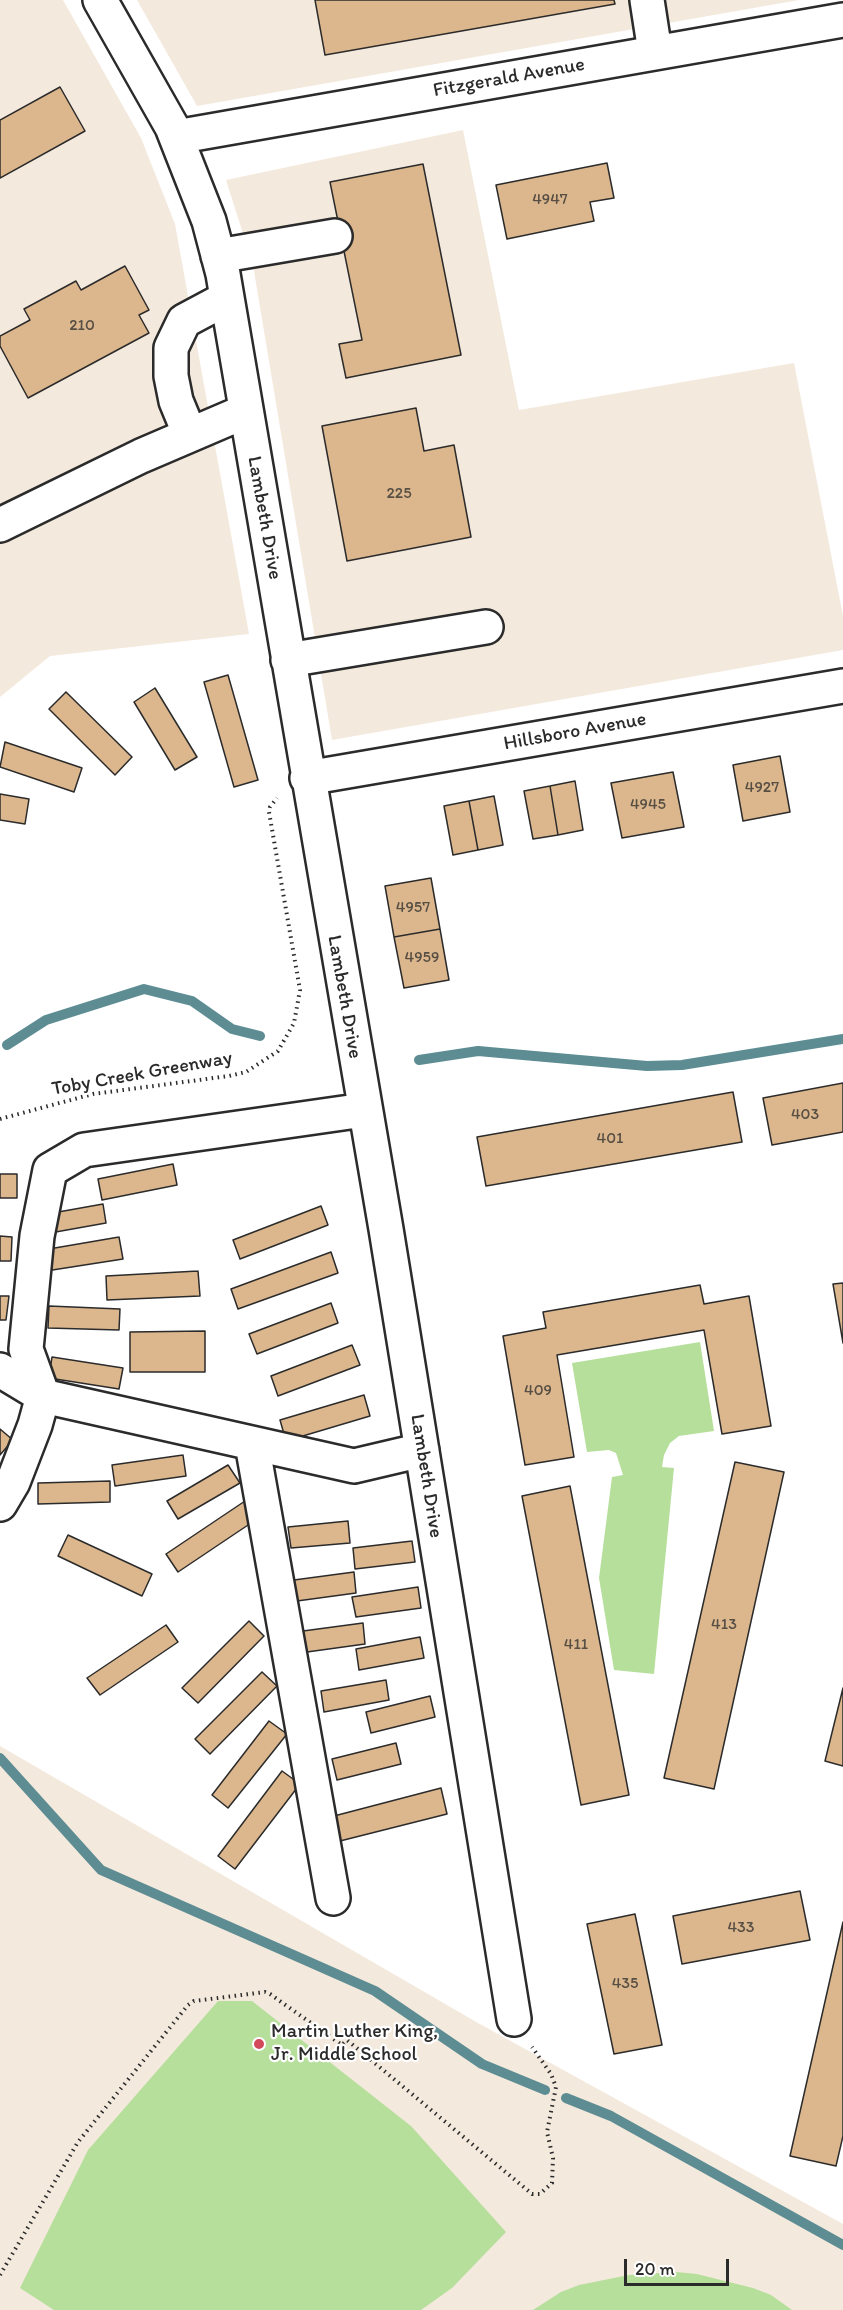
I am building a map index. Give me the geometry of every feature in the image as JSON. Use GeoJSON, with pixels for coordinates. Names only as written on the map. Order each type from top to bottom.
{"type":"FeatureCollection","features":[{"type":"Feature","properties":{"kind":"street","name":"Lambeth Drive"},"geometry":{"type":"LineString","coordinates":[[100,0],[176,137],[209,221],[227,298],[288,660],[292,783],[351,1034],[422,1450],[514,2019]]}},
{"type":"Feature","properties":{"kind":"street"},"geometry":{"type":"LineString","coordinates":[[647,0],[655,52]]}},
{"type":"Feature","properties":{"kind":"street","name":"Fitzgerald Avenue"},"geometry":{"type":"LineString","coordinates":[[176,137],[843,20]]}},
{"type":"Feature","properties":{"kind":"street"},"geometry":{"type":"LineString","coordinates":[[218,256],[335,236]]}},
{"type":"Feature","properties":{"kind":"street"},"geometry":{"type":"LineString","coordinates":[[190,435],[171,376],[171,348],[184,321],[227,298]]}},
{"type":"Feature","properties":{"kind":"street"},"geometry":{"type":"LineString","coordinates":[[0,525],[246,411]]}},
{"type":"Feature","properties":{"kind":"street"},"geometry":{"type":"LineString","coordinates":[[288,660],[486,627]]}},
{"type":"Feature","properties":{"kind":"street","name":"Hillsboro Avenue"},"geometry":{"type":"LineString","coordinates":[[292,783],[843,686]]}},
{"type":"Feature","properties":{"kind":"street"},"geometry":{"type":"LineString","coordinates":[[0,1504],[13,1482],[35,1425],[43,1396],[26,1349],[37,1236],[50,1170],[84,1150],[363,1104]]}},
{"type":"Feature","properties":{"kind":"street"},"geometry":{"type":"LineString","coordinates":[[0,1370],[43,1396],[354,1466],[422,1450]]}},
{"type":"Feature","properties":{"kind":"street"},"geometry":{"type":"LineString","coordinates":[[252,1444],[333,1898]]}},
{"type":"Feature","properties":{"kind":"path","name":"Toby Creek Greenway"},"geometry":{"type":"LineString","coordinates":[[0,1119],[93,1094],[229,1076],[255,1067],[278,1051],[294,1023],[300,990],[269,812],[270,807],[292,783]]}},
{"type":"Feature","properties":{"kind":"path"},"geometry":{"type":"LineString","coordinates":[[0,2275],[78,2142],[188,2004],[201,1998],[266,1992],[270,1994],[342,2045],[347,2040],[525,2190],[532,2194],[540,2193],[552,2183],[554,2172],[547,2132],[556,2087],[551,2074],[536,2056],[527,2031],[514,2019]]}},
{"type":"Feature","properties":{"kind":"shaded area"},"geometry":{"type":"Polygon","coordinates":[[[0,0],[63,0],[141,138],[175,224],[249,634],[50,656],[0,697],[0,0]]]}},
{"type":"Feature","properties":{"kind":"shaded area"},"geometry":{"type":"Polygon","coordinates":[[[137,0],[799,0],[197,106],[137,0]]]}},
{"type":"Feature","properties":{"kind":"shaded area"},"geometry":{"type":"Polygon","coordinates":[[[463,130],[519,410],[794,363],[843,616],[843,650],[332,740],[253,265],[226,180],[463,130]]]}},
{"type":"Feature","properties":{"kind":"shaded area","name":"Martin Luther King, Jr. Middle School"},"geometry":{"type":"Polygon","coordinates":[[[0,1746],[478,2023],[843,2224],[843,2310],[0,2310],[0,1746]]]}},
{"type":"Feature","properties":{"kind":"green space"},"geometry":{"type":"Polygon","coordinates":[[[700,1342],[714,1431],[679,1436],[670,1443],[664,1455],[662,1467],[674,1468],[654,1674],[614,1670],[599,1578],[612,1477],[623,1475],[616,1453],[609,1450],[587,1452],[572,1363],[700,1342]]]}},
{"type":"Feature","properties":{"kind":"green space"},"geometry":{"type":"Polygon","coordinates":[[[218,2001],[252,2001],[411,2126],[506,2232],[452,2288],[421,2310],[54,2310],[20,2288],[88,2150],[218,2001]]]}},
{"type":"Feature","properties":{"kind":"green space"},"geometry":{"type":"Polygon","coordinates":[[[676,2272],[697,2274],[753,2288],[771,2295],[792,2310],[533,2310],[561,2292],[579,2285],[629,2275],[676,2272]]]}},
{"type":"Feature","properties":{"kind":"building"},"geometry":{"type":"Polygon","coordinates":[[[315,0],[614,0],[615,4],[325,55],[315,0]]]}},
{"type":"Feature","properties":{"kind":"building"},"geometry":{"type":"Polygon","coordinates":[[[60,87],[85,131],[0,178],[0,120],[60,87]]]}},
{"type":"Feature","properties":{"kind":"building"},"geometry":{"type":"Polygon","coordinates":[[[607,163],[614,198],[590,202],[594,221],[507,239],[496,185],[607,163]]]}},
{"type":"Feature","properties":{"kind":"building"},"geometry":{"type":"Polygon","coordinates":[[[423,164],[461,355],[346,378],[339,344],[362,340],[330,182],[423,164]]]}},
{"type":"Feature","properties":{"kind":"building"},"geometry":{"type":"Polygon","coordinates":[[[125,266],[149,310],[139,315],[149,333],[28,398],[0,346],[0,336],[30,320],[24,309],[76,281],[81,290],[125,266]]]}},
{"type":"Feature","properties":{"kind":"building"},"geometry":{"type":"Polygon","coordinates":[[[416,408],[424,451],[454,445],[471,537],[347,561],[322,426],[416,408]]]}},
{"type":"Feature","properties":{"kind":"building"},"geometry":{"type":"Polygon","coordinates":[[[228,675],[258,780],[234,787],[204,682],[228,675]]]}},
{"type":"Feature","properties":{"kind":"building"},"geometry":{"type":"Polygon","coordinates":[[[155,688],[197,757],[175,770],[134,702],[155,688]]]}},
{"type":"Feature","properties":{"kind":"building"},"geometry":{"type":"Polygon","coordinates":[[[66,692],[132,757],[115,775],[49,709],[66,692]]]}},
{"type":"Feature","properties":{"kind":"building"},"geometry":{"type":"Polygon","coordinates":[[[5,742],[82,768],[74,792],[0,767],[5,742]]]}},
{"type":"Feature","properties":{"kind":"building"},"geometry":{"type":"Polygon","coordinates":[[[780,756],[790,812],[743,821],[733,765],[780,756]]]}},
{"type":"Feature","properties":{"kind":"building"},"geometry":{"type":"Polygon","coordinates":[[[673,772],[684,827],[622,838],[611,783],[673,772]]]}},
{"type":"Feature","properties":{"kind":"building"},"geometry":{"type":"Polygon","coordinates":[[[575,781],[583,830],[558,835],[550,786],[575,781]]]}},
{"type":"Feature","properties":{"kind":"building"},"geometry":{"type":"Polygon","coordinates":[[[550,786],[558,835],[533,839],[524,791],[550,786]]]}},
{"type":"Feature","properties":{"kind":"building"},"geometry":{"type":"Polygon","coordinates":[[[0,794],[29,799],[25,824],[0,820],[0,794]]]}},
{"type":"Feature","properties":{"kind":"building"},"geometry":{"type":"Polygon","coordinates":[[[494,796],[503,845],[478,850],[469,801],[494,796]]]}},
{"type":"Feature","properties":{"kind":"building"},"geometry":{"type":"Polygon","coordinates":[[[469,801],[478,850],[453,855],[444,806],[469,801]]]}},
{"type":"Feature","properties":{"kind":"building"},"geometry":{"type":"Polygon","coordinates":[[[431,878],[440,929],[394,937],[385,886],[431,878]]]}},
{"type":"Feature","properties":{"kind":"building"},"geometry":{"type":"Polygon","coordinates":[[[440,929],[449,980],[404,988],[394,937],[440,929]]]}},
{"type":"Feature","properties":{"kind":"building"},"geometry":{"type":"Polygon","coordinates":[[[843,1083],[843,1132],[772,1145],[763,1098],[843,1083]]]}},
{"type":"Feature","properties":{"kind":"building"},"geometry":{"type":"Polygon","coordinates":[[[733,1092],[742,1142],[486,1186],[477,1137],[733,1092]]]}},
{"type":"Feature","properties":{"kind":"building"},"geometry":{"type":"Polygon","coordinates":[[[173,1164],[177,1185],[102,1200],[98,1179],[173,1164]]]}},
{"type":"Feature","properties":{"kind":"building"},"geometry":{"type":"Polygon","coordinates":[[[0,1174],[17,1174],[17,1198],[0,1198],[0,1174]]]}},
{"type":"Feature","properties":{"kind":"building"},"geometry":{"type":"Polygon","coordinates":[[[103,1204],[106,1223],[50,1233],[47,1214],[103,1204]]]}},
{"type":"Feature","properties":{"kind":"building"},"geometry":{"type":"Polygon","coordinates":[[[321,1206],[328,1225],[240,1259],[233,1240],[321,1206]]]}},
{"type":"Feature","properties":{"kind":"building"},"geometry":{"type":"Polygon","coordinates":[[[0,1236],[12,1237],[11,1261],[0,1261],[0,1236]]]}},
{"type":"Feature","properties":{"kind":"building"},"geometry":{"type":"Polygon","coordinates":[[[119,1237],[123,1259],[46,1271],[43,1250],[119,1237]]]}},
{"type":"Feature","properties":{"kind":"building"},"geometry":{"type":"Polygon","coordinates":[[[331,1252],[338,1273],[238,1309],[231,1289],[331,1252]]]}},
{"type":"Feature","properties":{"kind":"building"},"geometry":{"type":"Polygon","coordinates":[[[198,1271],[200,1296],[107,1300],[106,1276],[198,1271]]]}},
{"type":"Feature","properties":{"kind":"building"},"geometry":{"type":"Polygon","coordinates":[[[843,1283],[843,1343],[833,1284],[843,1283]]]}},
{"type":"Feature","properties":{"kind":"building"},"geometry":{"type":"Polygon","coordinates":[[[700,1285],[704,1304],[749,1296],[771,1426],[722,1434],[704,1330],[557,1355],[574,1457],[525,1465],[503,1336],[546,1328],[543,1312],[700,1285]]]}},
{"type":"Feature","properties":{"kind":"building"},"geometry":{"type":"Polygon","coordinates":[[[0,1296],[9,1296],[6,1320],[0,1320],[0,1296]]]}},
{"type":"Feature","properties":{"kind":"building"},"geometry":{"type":"Polygon","coordinates":[[[331,1303],[338,1323],[257,1354],[249,1334],[331,1303]]]}},
{"type":"Feature","properties":{"kind":"building"},"geometry":{"type":"Polygon","coordinates":[[[49,1306],[120,1309],[119,1330],[48,1328],[49,1306]]]}},
{"type":"Feature","properties":{"kind":"building"},"geometry":{"type":"Polygon","coordinates":[[[205,1331],[205,1372],[130,1372],[130,1332],[205,1331]]]}},
{"type":"Feature","properties":{"kind":"building"},"geometry":{"type":"Polygon","coordinates":[[[352,1345],[360,1365],[278,1396],[271,1376],[352,1345]]]}},
{"type":"Feature","properties":{"kind":"building"},"geometry":{"type":"Polygon","coordinates":[[[52,1357],[123,1368],[119,1389],[49,1378],[52,1357]]]}},
{"type":"Feature","properties":{"kind":"building"},"geometry":{"type":"Polygon","coordinates":[[[364,1395],[370,1416],[286,1441],[280,1420],[364,1395]]]}},
{"type":"Feature","properties":{"kind":"building"},"geometry":{"type":"Polygon","coordinates":[[[0,1429],[13,1440],[0,1455],[0,1429]]]}},
{"type":"Feature","properties":{"kind":"building"},"geometry":{"type":"Polygon","coordinates":[[[183,1455],[186,1476],[115,1486],[112,1465],[183,1455]]]}},
{"type":"Feature","properties":{"kind":"building"},"geometry":{"type":"Polygon","coordinates":[[[735,1462],[784,1472],[714,1789],[664,1778],[735,1462]]]}},
{"type":"Feature","properties":{"kind":"building"},"geometry":{"type":"Polygon","coordinates":[[[228,1465],[240,1483],[178,1519],[167,1501],[228,1465]]]}},
{"type":"Feature","properties":{"kind":"building"},"geometry":{"type":"Polygon","coordinates":[[[110,1481],[110,1502],[38,1504],[38,1483],[110,1481]]]}},
{"type":"Feature","properties":{"kind":"building"},"geometry":{"type":"Polygon","coordinates":[[[570,1486],[629,1795],[581,1805],[522,1496],[570,1486]]]}},
{"type":"Feature","properties":{"kind":"building"},"geometry":{"type":"Polygon","coordinates":[[[245,1501],[257,1519],[178,1572],[166,1554],[245,1501]]]}},
{"type":"Feature","properties":{"kind":"building"},"geometry":{"type":"Polygon","coordinates":[[[348,1521],[350,1543],[291,1548],[288,1527],[348,1521]]]}},
{"type":"Feature","properties":{"kind":"building"},"geometry":{"type":"Polygon","coordinates":[[[68,1535],[152,1574],[142,1596],[58,1556],[68,1535]]]}},
{"type":"Feature","properties":{"kind":"building"},"geometry":{"type":"Polygon","coordinates":[[[412,1541],[415,1562],[355,1569],[353,1548],[412,1541]]]}},
{"type":"Feature","properties":{"kind":"building"},"geometry":{"type":"Polygon","coordinates":[[[354,1572],[356,1593],[297,1601],[294,1580],[354,1572]]]}},
{"type":"Feature","properties":{"kind":"building"},"geometry":{"type":"Polygon","coordinates":[[[418,1587],[421,1608],[356,1617],[352,1597],[418,1587]]]}},
{"type":"Feature","properties":{"kind":"building"},"geometry":{"type":"Polygon","coordinates":[[[249,1621],[264,1636],[198,1703],[182,1688],[249,1621]]]}},
{"type":"Feature","properties":{"kind":"building"},"geometry":{"type":"Polygon","coordinates":[[[363,1623],[365,1644],[307,1652],[303,1631],[363,1623]]]}},
{"type":"Feature","properties":{"kind":"building"},"geometry":{"type":"Polygon","coordinates":[[[166,1625],[178,1642],[100,1695],[87,1678],[166,1625]]]}},
{"type":"Feature","properties":{"kind":"building"},"geometry":{"type":"Polygon","coordinates":[[[420,1637],[424,1658],[359,1670],[356,1649],[420,1637]]]}},
{"type":"Feature","properties":{"kind":"building"},"geometry":{"type":"Polygon","coordinates":[[[262,1672],[277,1686],[210,1754],[195,1739],[262,1672]]]}},
{"type":"Feature","properties":{"kind":"building"},"geometry":{"type":"Polygon","coordinates":[[[386,1680],[389,1700],[324,1712],[321,1691],[386,1680]]]}},
{"type":"Feature","properties":{"kind":"building"},"geometry":{"type":"Polygon","coordinates":[[[843,1688],[843,1766],[825,1761],[843,1688]]]}},
{"type":"Feature","properties":{"kind":"building"},"geometry":{"type":"Polygon","coordinates":[[[430,1696],[435,1717],[371,1733],[366,1712],[430,1696]]]}},
{"type":"Feature","properties":{"kind":"building"},"geometry":{"type":"Polygon","coordinates":[[[269,1721],[287,1734],[228,1808],[212,1795],[269,1721]]]}},
{"type":"Feature","properties":{"kind":"building"},"geometry":{"type":"Polygon","coordinates":[[[396,1743],[401,1764],[337,1780],[332,1759],[396,1743]]]}},
{"type":"Feature","properties":{"kind":"building"},"geometry":{"type":"Polygon","coordinates":[[[282,1771],[300,1784],[235,1869],[218,1856],[282,1771]]]}},
{"type":"Feature","properties":{"kind":"building"},"geometry":{"type":"Polygon","coordinates":[[[441,1788],[447,1814],[340,1841],[334,1816],[441,1788]]]}},
{"type":"Feature","properties":{"kind":"building"},"geometry":{"type":"Polygon","coordinates":[[[800,1891],[810,1940],[682,1964],[673,1916],[800,1891]]]}},
{"type":"Feature","properties":{"kind":"building"},"geometry":{"type":"Polygon","coordinates":[[[635,1914],[662,2045],[614,2054],[587,1924],[635,1914]]]}},
{"type":"Feature","properties":{"kind":"building"},"geometry":{"type":"Polygon","coordinates":[[[843,1922],[843,2136],[836,2166],[790,2156],[843,1922]]]}},
{"type":"Feature","properties":{"kind":"waterway"},"geometry":{"type":"LineString","coordinates":[[7,1045],[46,1020],[144,989],[192,1001],[232,1029],[260,1036]]}},
{"type":"Feature","properties":{"kind":"waterway"},"geometry":{"type":"LineString","coordinates":[[419,1060],[478,1051],[647,1066],[682,1065],[843,1039]]}},
{"type":"Feature","properties":{"kind":"waterway"},"geometry":{"type":"LineString","coordinates":[[0,1758],[101,1870],[375,1991],[482,2064],[545,2090]]}},
{"type":"Feature","properties":{"kind":"waterway"},"geometry":{"type":"LineString","coordinates":[[566,2098],[611,2116],[843,2245]]}},
{"type":"Feature","properties":{"kind":"place","name":"Martin Luther King, Jr. Middle School"},"geometry":{"type":"Point","coordinates":[259,2044]}}]}
